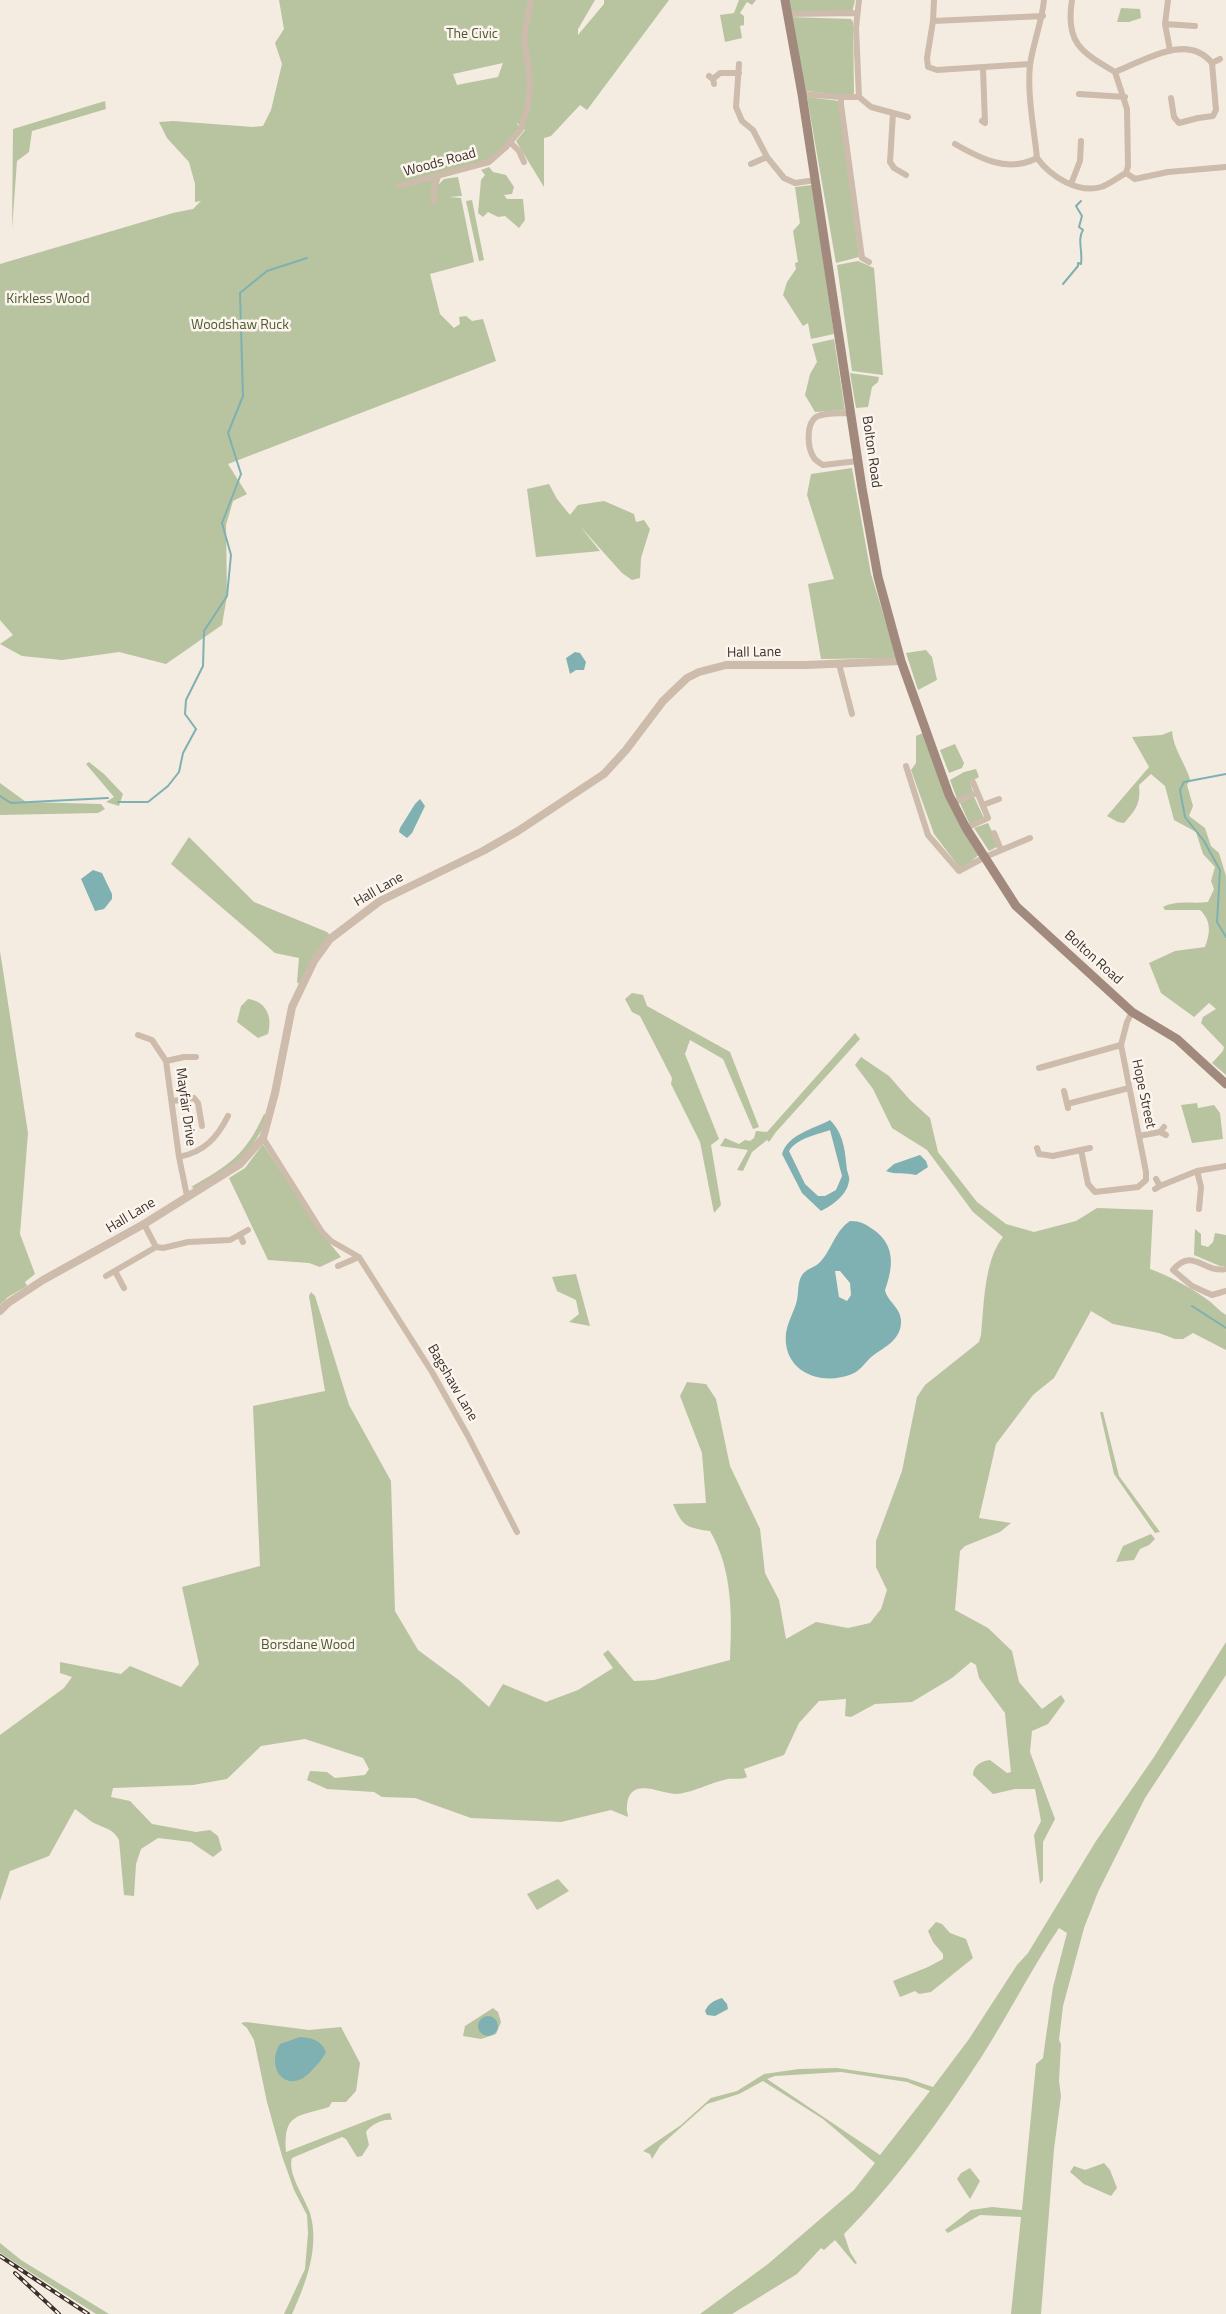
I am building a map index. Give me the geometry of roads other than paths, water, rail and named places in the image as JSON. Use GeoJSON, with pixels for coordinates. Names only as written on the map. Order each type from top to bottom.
{"type":"FeatureCollection","features":[{"type":"Feature","properties":{"kind":"main road","name":"Bolton Road"},"geometry":{"type":"LineString","coordinates":[[785,0],[816,180],[858,461],[878,577],[901,662],[953,804],[966,828],[1016,906],[1132,1012],[1177,1039],[1226,1084]]}},
{"type":"Feature","properties":{"kind":"street","name":"Woods Road"},"geometry":{"type":"LineString","coordinates":[[399,186],[438,178],[489,162],[510,142],[521,128],[528,105],[530,81],[524,36],[531,0]]}},
{"type":"Feature","properties":{"kind":"street"},"geometry":{"type":"LineString","coordinates":[[859,0],[856,13],[859,97]]}},
{"type":"Feature","properties":{"kind":"street"},"geometry":{"type":"LineString","coordinates":[[934,0],[934,21],[926,58],[928,67],[937,70],[1030,64]]}},
{"type":"Feature","properties":{"kind":"street"},"geometry":{"type":"LineString","coordinates":[[1044,0],[1043,16],[1030,64],[1030,88],[1037,158],[1045,170],[1071,184],[1085,188],[1101,187],[1126,173]]}},
{"type":"Feature","properties":{"kind":"street"},"geometry":{"type":"LineString","coordinates":[[1072,0],[1071,28],[1079,48],[1115,72],[1124,97],[1128,150],[1126,173]]}},
{"type":"Feature","properties":{"kind":"street"},"geometry":{"type":"LineString","coordinates":[[1168,0],[1165,24],[1170,50]]}},
{"type":"Feature","properties":{"kind":"street"},"geometry":{"type":"LineString","coordinates":[[787,14],[856,13]]}},
{"type":"Feature","properties":{"kind":"street"},"geometry":{"type":"LineString","coordinates":[[934,21],[1043,16]]}},
{"type":"Feature","properties":{"kind":"street"},"geometry":{"type":"LineString","coordinates":[[1165,24],[1195,26]]}},
{"type":"Feature","properties":{"kind":"street"},"geometry":{"type":"LineString","coordinates":[[1115,72],[1170,50],[1183,48],[1197,51],[1212,63],[1216,110],[1213,116],[1179,124],[1174,117],[1171,98]]}},
{"type":"Feature","properties":{"kind":"street"},"geometry":{"type":"LineString","coordinates":[[1212,63],[1220,59]]}},
{"type":"Feature","properties":{"kind":"street"},"geometry":{"type":"LineString","coordinates":[[739,64],[736,107],[742,121],[758,137],[766,157],[779,174],[792,182],[816,180]]}},
{"type":"Feature","properties":{"kind":"street"},"geometry":{"type":"LineString","coordinates":[[982,121],[985,123],[983,68]]}},
{"type":"Feature","properties":{"kind":"street"},"geometry":{"type":"LineString","coordinates":[[712,80],[720,73],[739,73]]}},
{"type":"Feature","properties":{"kind":"street"},"geometry":{"type":"LineString","coordinates":[[802,94],[859,97],[868,105],[908,117]]}},
{"type":"Feature","properties":{"kind":"street"},"geometry":{"type":"LineString","coordinates":[[1079,94],[1124,97]]}},
{"type":"Feature","properties":{"kind":"street"},"geometry":{"type":"LineString","coordinates":[[841,97],[862,258],[869,262]]}},
{"type":"Feature","properties":{"kind":"street"},"geometry":{"type":"LineString","coordinates":[[893,114],[890,162],[894,168],[906,175]]}},
{"type":"Feature","properties":{"kind":"street"},"geometry":{"type":"LineString","coordinates":[[510,142],[519,151],[524,162]]}},
{"type":"Feature","properties":{"kind":"street"},"geometry":{"type":"LineString","coordinates":[[1071,184],[1080,161],[1081,142]]}},
{"type":"Feature","properties":{"kind":"street"},"geometry":{"type":"LineString","coordinates":[[955,144],[987,162],[1019,164],[1037,158]]}},
{"type":"Feature","properties":{"kind":"street"},"geometry":{"type":"LineString","coordinates":[[743,164],[751,166],[766,157]]}},
{"type":"Feature","properties":{"kind":"street"},"geometry":{"type":"LineString","coordinates":[[1126,173],[1135,179],[1168,172],[1226,167]]}},
{"type":"Feature","properties":{"kind":"street"},"geometry":{"type":"LineString","coordinates":[[434,202],[434,188],[438,178]]}},
{"type":"Feature","properties":{"kind":"street"},"geometry":{"type":"LineString","coordinates":[[852,413],[822,415],[813,420],[809,427],[812,454],[817,462],[823,465],[858,461]]}},
{"type":"Feature","properties":{"kind":"street","name":"Hall Lane"},"geometry":{"type":"LineString","coordinates":[[0,1311],[8,1302],[43,1280],[144,1224],[240,1164],[263,1138],[275,1093],[292,1007],[320,951],[344,927],[380,901],[482,851],[527,826],[601,776],[626,750],[663,701],[687,678],[699,672],[726,665],[901,662]]}},
{"type":"Feature","properties":{"kind":"street"},"geometry":{"type":"LineString","coordinates":[[839,664],[852,714]]}},
{"type":"Feature","properties":{"kind":"street"},"geometry":{"type":"LineString","coordinates":[[906,766],[928,835],[955,869],[959,871],[985,857],[1030,838]]}},
{"type":"Feature","properties":{"kind":"street"},"geometry":{"type":"LineString","coordinates":[[966,828],[988,818],[973,782]]}},
{"type":"Feature","properties":{"kind":"street"},"geometry":{"type":"LineString","coordinates":[[953,804],[977,793]]}},
{"type":"Feature","properties":{"kind":"street"},"geometry":{"type":"LineString","coordinates":[[983,805],[999,799]]}},
{"type":"Feature","properties":{"kind":"street"},"geometry":{"type":"LineString","coordinates":[[994,833],[1001,850]]}},
{"type":"Feature","properties":{"kind":"street","name":"Hope Street"},"geometry":{"type":"LineString","coordinates":[[1080,1150],[1088,1184],[1095,1192],[1138,1187],[1144,1182],[1146,1172],[1121,1045],[1126,1022],[1132,1012]]}},
{"type":"Feature","properties":{"kind":"street","name":"Mayfair Drive"},"geometry":{"type":"LineString","coordinates":[[138,1035],[152,1040],[166,1061],[173,1100],[179,1157],[187,1196]]}},
{"type":"Feature","properties":{"kind":"street"},"geometry":{"type":"LineString","coordinates":[[1039,1068],[1121,1045]]}},
{"type":"Feature","properties":{"kind":"street"},"geometry":{"type":"LineString","coordinates":[[166,1061],[184,1057],[196,1057]]}},
{"type":"Feature","properties":{"kind":"street"},"geometry":{"type":"LineString","coordinates":[[1064,1090],[1068,1106],[1129,1088]]}},
{"type":"Feature","properties":{"kind":"street"},"geometry":{"type":"LineString","coordinates":[[173,1100],[194,1098],[198,1103],[202,1126]]}},
{"type":"Feature","properties":{"kind":"street"},"geometry":{"type":"LineString","coordinates":[[179,1157],[192,1154],[207,1146],[220,1132],[228,1116]]}},
{"type":"Feature","properties":{"kind":"street"},"geometry":{"type":"LineString","coordinates":[[1139,1136],[1163,1131]]}},
{"type":"Feature","properties":{"kind":"street"},"geometry":{"type":"LineString","coordinates":[[263,1138],[322,1232],[331,1241],[357,1256]]}},
{"type":"Feature","properties":{"kind":"street"},"geometry":{"type":"LineString","coordinates":[[1036,1153],[1053,1156],[1090,1148]]}},
{"type":"Feature","properties":{"kind":"street"},"geometry":{"type":"LineString","coordinates":[[1156,1178],[1158,1188],[1197,1171],[1226,1166]]}},
{"type":"Feature","properties":{"kind":"street"},"geometry":{"type":"LineString","coordinates":[[1197,1171],[1201,1192],[1199,1210]]}},
{"type":"Feature","properties":{"kind":"street"},"geometry":{"type":"LineString","coordinates":[[144,1224],[156,1248]]}},
{"type":"Feature","properties":{"kind":"street"},"geometry":{"type":"LineString","coordinates":[[106,1276],[156,1248],[188,1242],[230,1240],[248,1230]]}},
{"type":"Feature","properties":{"kind":"street"},"geometry":{"type":"LineString","coordinates":[[240,1234],[244,1242]]}},
{"type":"Feature","properties":{"kind":"street"},"geometry":{"type":"LineString","coordinates":[[338,1266],[357,1256]]}},
{"type":"Feature","properties":{"kind":"street","name":"Bagshaw Lane"},"geometry":{"type":"LineString","coordinates":[[357,1256],[432,1372],[468,1436],[517,1532]]}},
{"type":"Feature","properties":{"kind":"street"},"geometry":{"type":"LineString","coordinates":[[1226,1269],[1216,1270],[1191,1260],[1181,1262],[1173,1270],[1192,1286],[1212,1295],[1226,1291]]}},
{"type":"Feature","properties":{"kind":"street"},"geometry":{"type":"LineString","coordinates":[[115,1270],[124,1288]]}},
{"type":"Feature","properties":{"kind":"water"},"geometry":{"type":"Polygon","coordinates":[[[575,652],[580,653],[586,662],[584,670],[576,670],[570,674],[566,658],[575,652]]]}},
{"type":"Feature","properties":{"kind":"water"},"geometry":{"type":"Polygon","coordinates":[[[420,799],[425,806],[412,833],[407,838],[399,832],[400,828],[420,799]]]}},
{"type":"Feature","properties":{"kind":"water"},"geometry":{"type":"Polygon","coordinates":[[[93,870],[102,873],[112,894],[112,899],[104,909],[95,911],[81,879],[93,870]]]}},
{"type":"Feature","properties":{"kind":"water"},"geometry":{"type":"Polygon","coordinates":[[[830,1120],[841,1137],[849,1180],[845,1191],[835,1203],[821,1211],[802,1193],[782,1154],[785,1147],[796,1137],[830,1120]],[[830,1130],[802,1140],[789,1151],[805,1184],[818,1196],[825,1196],[836,1190],[842,1176],[830,1130]]]}},
{"type":"Feature","properties":{"kind":"water"},"geometry":{"type":"Polygon","coordinates":[[[920,1155],[926,1161],[928,1167],[916,1175],[886,1171],[894,1164],[920,1155]]]}},
{"type":"Feature","properties":{"kind":"water"},"geometry":{"type":"Polygon","coordinates":[[[850,1221],[863,1223],[881,1236],[886,1243],[891,1258],[891,1266],[885,1290],[888,1298],[900,1315],[901,1326],[893,1341],[852,1374],[840,1378],[816,1377],[806,1373],[790,1357],[786,1346],[786,1333],[796,1304],[801,1277],[821,1261],[845,1225],[850,1221]],[[835,1271],[839,1297],[847,1301],[851,1295],[850,1283],[840,1271],[835,1271]]]}},
{"type":"Feature","properties":{"kind":"water"},"geometry":{"type":"Polygon","coordinates":[[[722,1998],[727,2004],[728,2009],[715,2016],[707,2015],[705,2011],[708,2006],[722,1998]]]}},
{"type":"Feature","properties":{"kind":"water"},"geometry":{"type":"Polygon","coordinates":[[[488,2016],[495,2019],[498,2026],[495,2033],[488,2036],[481,2033],[478,2026],[481,2019],[488,2016]]]}},
{"type":"Feature","properties":{"kind":"water"},"geometry":{"type":"Polygon","coordinates":[[[300,2037],[316,2040],[326,2052],[305,2077],[296,2081],[288,2081],[277,2071],[275,2063],[276,2053],[280,2044],[300,2037]]]}},
{"type":"Feature","properties":{"kind":"waterway"},"geometry":{"type":"LineString","coordinates":[[1063,284],[1078,266],[1078,263],[1081,264],[1080,237],[1083,230],[1079,227],[1082,216],[1076,206],[1081,201]]}},
{"type":"Feature","properties":{"kind":"waterway"},"geometry":{"type":"LineString","coordinates":[[118,802],[148,802],[168,786],[179,772],[183,753],[196,729],[185,714],[186,700],[203,666],[204,631],[227,596],[231,555],[222,523],[241,474],[228,433],[243,396],[240,293],[267,271],[307,258]]}},
{"type":"Feature","properties":{"kind":"waterway"},"geometry":{"type":"LineString","coordinates":[[1226,774],[1184,782],[1180,790],[1185,817],[1204,841],[1220,870],[1217,922],[1226,937]]}},
{"type":"Feature","properties":{"kind":"waterway"},"geometry":{"type":"LineString","coordinates":[[0,796],[11,803],[108,798]]}},
{"type":"Feature","properties":{"kind":"waterway"},"geometry":{"type":"LineString","coordinates":[[1192,1306],[1226,1328]]}},
{"type":"Feature","properties":{"kind":"railway"},"geometry":{"type":"LineString","coordinates":[[0,2256],[88,2314]]}},
{"type":"Feature","properties":{"kind":"railway"},"geometry":{"type":"LineString","coordinates":[[15,2273],[59,2314]]}},
{"type":"Feature","properties":{"kind":"park label","name":"The Civic"},"geometry":{"type":"Point","coordinates":[472,35]}},
{"type":"Feature","properties":{"kind":"park label","name":"Kirkless Wood"},"geometry":{"type":"Point","coordinates":[48,300]}},
{"type":"Feature","properties":{"kind":"park label","name":"Woodshaw Ruck"},"geometry":{"type":"Point","coordinates":[240,326]}},
{"type":"Feature","properties":{"kind":"park label","name":"Borsdane Wood"},"geometry":{"type":"Point","coordinates":[308,1646]}}]}
